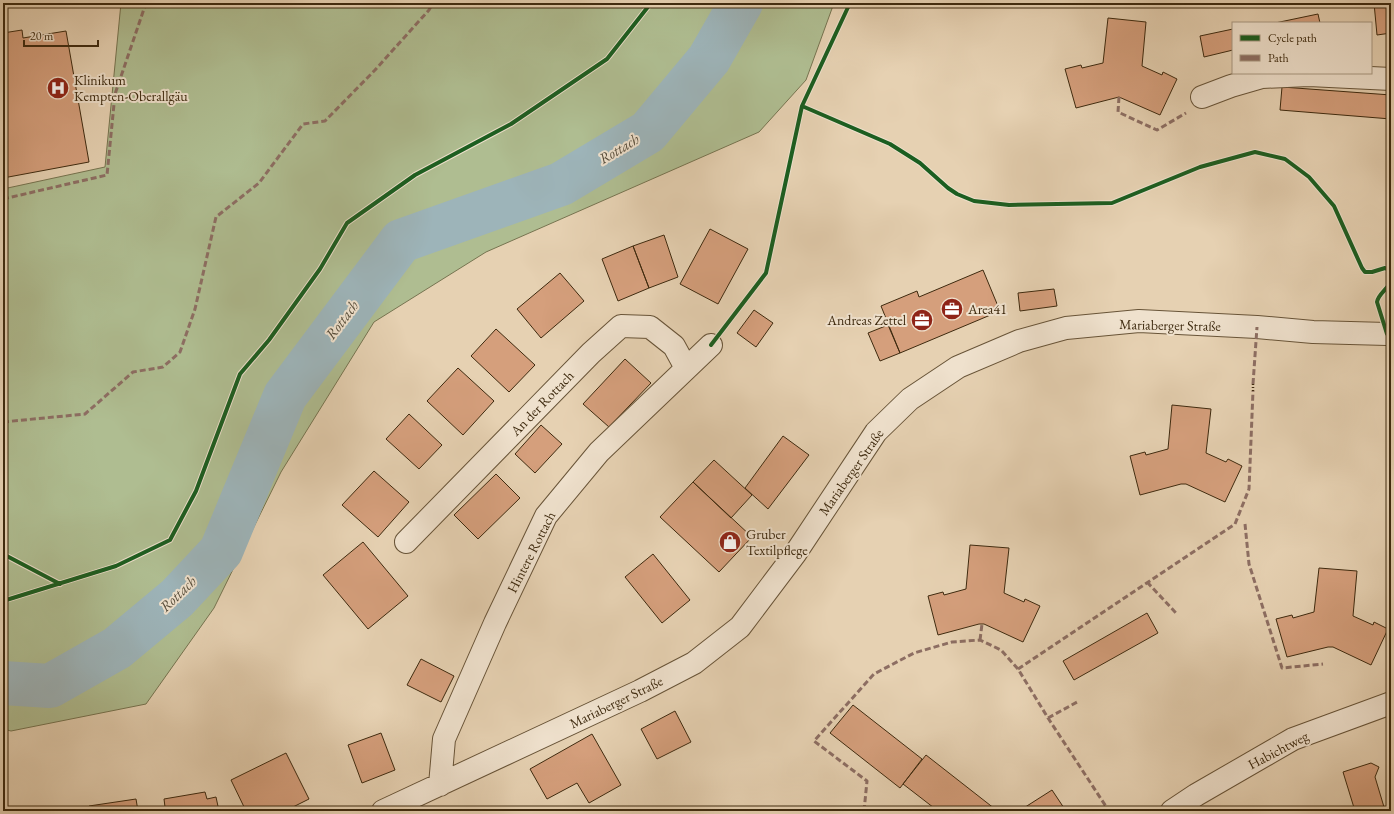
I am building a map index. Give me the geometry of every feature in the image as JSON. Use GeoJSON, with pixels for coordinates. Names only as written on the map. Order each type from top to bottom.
{"type":"FeatureCollection","features":[{"type":"Feature","properties":{"kind":"street"},"geometry":{"type":"LineString","coordinates":[[1202,97],[1231,86],[1262,77],[1309,75],[1391,79]]}},
{"type":"Feature","properties":{"kind":"street","name":"Mariaberger Straße"},"geometry":{"type":"LineString","coordinates":[[383,811],[640,691],[694,663],[740,627],[795,554],[876,432],[910,399],[958,367],[1019,341],[1066,328],[1139,322],[1257,327],[1313,332],[1387,334],[1391,332]]}},
{"type":"Feature","properties":{"kind":"street","name":"An der Rottach"},"geometry":{"type":"LineString","coordinates":[[406,542],[591,354],[621,326],[650,327],[674,346],[686,368]]}},
{"type":"Feature","properties":{"kind":"street","name":"Hintere Rottach"},"geometry":{"type":"LineString","coordinates":[[440,784],[444,739],[495,623],[546,516],[599,452],[711,345]]}},
{"type":"Feature","properties":{"kind":"street","name":"Habichtweg"},"geometry":{"type":"LineString","coordinates":[[1172,811],[1198,803],[1293,739],[1391,703]]}},
{"type":"Feature","properties":{"kind":"path"},"geometry":{"type":"LineString","coordinates":[[1253,384],[1253,391]]}},
{"type":"Feature","properties":{"kind":"green space"},"geometry":{"type":"Polygon","coordinates":[[[121,3],[834,3],[806,80],[759,132],[486,252],[374,322],[281,472],[214,608],[146,704],[11,731],[3,729],[3,189],[105,167],[121,3]]]}},
{"type":"Feature","properties":{"kind":"building"},"geometry":{"type":"Polygon","coordinates":[[[1374,3],[1391,3],[1391,33],[1377,35],[1374,3]]]}},
{"type":"Feature","properties":{"kind":"building"},"geometry":{"type":"Polygon","coordinates":[[[1318,14],[1320,22],[1280,22],[1318,14]]]}},
{"type":"Feature","properties":{"kind":"building"},"geometry":{"type":"Polygon","coordinates":[[[1108,18],[1146,22],[1142,66],[1162,75],[1163,72],[1177,79],[1160,115],[1119,97],[1076,108],[1065,69],[1081,65],[1082,68],[1103,63],[1108,18]]]}},
{"type":"Feature","properties":{"kind":"building"},"geometry":{"type":"Polygon","coordinates":[[[1232,29],[1232,50],[1204,57],[1200,36],[1232,29]]]}},
{"type":"Feature","properties":{"kind":"building"},"geometry":{"type":"Polygon","coordinates":[[[22,30],[23,38],[66,31],[89,162],[3,178],[3,33],[22,30]]]}},
{"type":"Feature","properties":{"kind":"building"},"geometry":{"type":"Polygon","coordinates":[[[1282,87],[1391,95],[1391,119],[1280,110],[1282,87]]]}},
{"type":"Feature","properties":{"kind":"building"},"geometry":{"type":"Polygon","coordinates":[[[710,229],[748,249],[718,304],[680,284],[710,229]]]}},
{"type":"Feature","properties":{"kind":"building"},"geometry":{"type":"Polygon","coordinates":[[[664,235],[678,277],[649,288],[633,246],[664,235]]]}},
{"type":"Feature","properties":{"kind":"building"},"geometry":{"type":"Polygon","coordinates":[[[633,246],[649,288],[618,301],[602,259],[633,246]]]}},
{"type":"Feature","properties":{"kind":"building"},"geometry":{"type":"Polygon","coordinates":[[[983,270],[1000,311],[900,353],[881,306],[917,291],[919,297],[983,270]]]}},
{"type":"Feature","properties":{"kind":"building"},"geometry":{"type":"Polygon","coordinates":[[[560,273],[584,301],[541,338],[517,309],[560,273]]]}},
{"type":"Feature","properties":{"kind":"building"},"geometry":{"type":"Polygon","coordinates":[[[1054,289],[1057,306],[1020,311],[1018,293],[1054,289]]]}},
{"type":"Feature","properties":{"kind":"building"},"geometry":{"type":"Polygon","coordinates":[[[754,310],[773,323],[756,347],[737,333],[754,310]]]}},
{"type":"Feature","properties":{"kind":"building"},"geometry":{"type":"Polygon","coordinates":[[[888,325],[900,353],[880,361],[868,333],[888,325]]]}},
{"type":"Feature","properties":{"kind":"building"},"geometry":{"type":"Polygon","coordinates":[[[496,329],[535,365],[509,392],[471,356],[496,329]]]}},
{"type":"Feature","properties":{"kind":"building"},"geometry":{"type":"Polygon","coordinates":[[[625,359],[651,383],[609,427],[583,404],[625,359]]]}},
{"type":"Feature","properties":{"kind":"building"},"geometry":{"type":"Polygon","coordinates":[[[458,368],[494,401],[463,435],[427,401],[458,368]]]}},
{"type":"Feature","properties":{"kind":"building"},"geometry":{"type":"Polygon","coordinates":[[[1172,405],[1211,409],[1206,453],[1226,462],[1228,459],[1242,466],[1225,502],[1186,484],[1140,495],[1130,456],[1145,452],[1146,455],[1168,449],[1172,405]]]}},
{"type":"Feature","properties":{"kind":"building"},"geometry":{"type":"Polygon","coordinates":[[[409,414],[442,445],[419,469],[386,439],[409,414]]]}},
{"type":"Feature","properties":{"kind":"building"},"geometry":{"type":"Polygon","coordinates":[[[541,425],[562,444],[535,473],[515,454],[541,425]]]}},
{"type":"Feature","properties":{"kind":"building"},"geometry":{"type":"Polygon","coordinates":[[[783,436],[809,455],[768,509],[745,488],[783,436]]]}},
{"type":"Feature","properties":{"kind":"building"},"geometry":{"type":"Polygon","coordinates":[[[714,460],[752,495],[731,518],[693,482],[714,460]]]}},
{"type":"Feature","properties":{"kind":"building"},"geometry":{"type":"Polygon","coordinates":[[[374,471],[409,502],[378,537],[342,505],[374,471]]]}},
{"type":"Feature","properties":{"kind":"building"},"geometry":{"type":"Polygon","coordinates":[[[496,474],[520,498],[478,539],[454,515],[496,474]]]}},
{"type":"Feature","properties":{"kind":"building"},"geometry":{"type":"Polygon","coordinates":[[[693,482],[752,537],[719,572],[660,517],[693,482]]]}},
{"type":"Feature","properties":{"kind":"building"},"geometry":{"type":"Polygon","coordinates":[[[363,542],[408,596],[368,629],[323,575],[363,542]]]}},
{"type":"Feature","properties":{"kind":"building"},"geometry":{"type":"Polygon","coordinates":[[[970,545],[1009,548],[1004,593],[1024,602],[1025,599],[1040,606],[1023,642],[984,624],[938,635],[928,596],[943,592],[944,595],[966,589],[970,545]]]}},
{"type":"Feature","properties":{"kind":"building"},"geometry":{"type":"Polygon","coordinates":[[[653,554],[690,600],[662,623],[625,577],[653,554]]]}},
{"type":"Feature","properties":{"kind":"building"},"geometry":{"type":"Polygon","coordinates":[[[1319,568],[1357,571],[1353,616],[1373,625],[1374,622],[1388,629],[1371,665],[1333,647],[1287,657],[1276,619],[1292,615],[1293,618],[1314,612],[1319,568]]]}},
{"type":"Feature","properties":{"kind":"building"},"geometry":{"type":"Polygon","coordinates":[[[1147,613],[1158,633],[1074,680],[1063,661],[1147,613]]]}},
{"type":"Feature","properties":{"kind":"building"},"geometry":{"type":"Polygon","coordinates":[[[421,659],[454,676],[441,702],[407,685],[421,659]]]}},
{"type":"Feature","properties":{"kind":"building"},"geometry":{"type":"Polygon","coordinates":[[[853,705],[922,759],[900,788],[830,733],[853,705]]]}},
{"type":"Feature","properties":{"kind":"building"},"geometry":{"type":"Polygon","coordinates":[[[675,711],[691,742],[657,759],[641,729],[675,711]]]}},
{"type":"Feature","properties":{"kind":"building"},"geometry":{"type":"Polygon","coordinates":[[[381,733],[395,770],[362,783],[348,745],[381,733]]]}},
{"type":"Feature","properties":{"kind":"building"},"geometry":{"type":"Polygon","coordinates":[[[592,734],[621,785],[589,803],[577,783],[547,799],[530,769],[592,734]]]}},
{"type":"Feature","properties":{"kind":"building"},"geometry":{"type":"Polygon","coordinates":[[[286,753],[309,799],[285,811],[246,811],[231,780],[286,753]]]}},
{"type":"Feature","properties":{"kind":"building"},"geometry":{"type":"Polygon","coordinates":[[[926,755],[995,809],[994,811],[938,811],[903,784],[926,755]]]}},
{"type":"Feature","properties":{"kind":"building"},"geometry":{"type":"Polygon","coordinates":[[[1371,763],[1379,767],[1375,777],[1384,807],[1391,805],[1391,811],[1355,811],[1343,772],[1371,763]]]}},
{"type":"Feature","properties":{"kind":"building"},"geometry":{"type":"Polygon","coordinates":[[[1052,790],[1066,811],[1019,811],[1052,790]]]}},
{"type":"Feature","properties":{"kind":"building"},"geometry":{"type":"Polygon","coordinates":[[[205,792],[207,799],[216,797],[219,811],[157,810],[165,807],[164,799],[205,792]]]}},
{"type":"Feature","properties":{"kind":"building"},"geometry":{"type":"Polygon","coordinates":[[[136,799],[138,811],[90,811],[89,806],[136,799]]]}},
{"type":"Feature","properties":{"kind":"waterway","name":"Rottach"},"geometry":{"type":"LineString","coordinates":[[3,683],[50,686],[117,648],[177,598],[221,551],[285,396],[401,241],[561,184],[648,132],[709,59],[741,3]]}},
{"type":"Feature","properties":{"kind":"marked path"},"geometry":{"type":"LineString","coordinates":[[3,199],[107,175],[115,94],[146,3]]}},
{"type":"Feature","properties":{"kind":"marked path"},"geometry":{"type":"LineString","coordinates":[[3,422],[85,414],[133,372],[163,367],[180,352],[195,309],[216,217],[259,183],[303,124],[325,121],[375,70],[429,10],[433,3]]}},
{"type":"Feature","properties":{"kind":"marked path"},"geometry":{"type":"LineString","coordinates":[[1119,97],[1118,112],[1157,130],[1186,113]]}},
{"type":"Feature","properties":{"kind":"marked path"},"geometry":{"type":"LineString","coordinates":[[1253,384],[1257,327]]}},
{"type":"Feature","properties":{"kind":"marked path"},"geometry":{"type":"LineString","coordinates":[[1018,669],[1235,524],[1249,489],[1253,391]]}},
{"type":"Feature","properties":{"kind":"marked path"},"geometry":{"type":"LineString","coordinates":[[1245,524],[1249,564],[1282,668],[1323,664]]}},
{"type":"Feature","properties":{"kind":"marked path"},"geometry":{"type":"LineString","coordinates":[[1147,582],[1176,613]]}},
{"type":"Feature","properties":{"kind":"marked path"},"geometry":{"type":"LineString","coordinates":[[980,640],[982,624]]}},
{"type":"Feature","properties":{"kind":"marked path"},"geometry":{"type":"LineString","coordinates":[[864,811],[867,781],[814,741],[874,674],[914,653],[952,642],[980,640],[1001,650],[1018,669],[1109,811]]}},
{"type":"Feature","properties":{"kind":"marked path"},"geometry":{"type":"LineString","coordinates":[[1048,718],[1079,701]]}},
{"type":"Feature","properties":{"kind":"cycle path"},"geometry":{"type":"LineString","coordinates":[[3,601],[116,566],[170,540],[196,491],[240,374],[269,340],[320,269],[347,223],[415,175],[511,124],[607,59],[651,3]]}},
{"type":"Feature","properties":{"kind":"cycle path"},"geometry":{"type":"LineString","coordinates":[[711,345],[766,273],[802,106],[850,3]]}},
{"type":"Feature","properties":{"kind":"cycle path"},"geometry":{"type":"LineString","coordinates":[[802,106],[890,144],[920,163],[957,194],[974,201],[1009,205],[1112,203],[1200,167],[1255,152],[1285,159],[1309,177],[1334,206],[1365,272],[1372,272],[1385,268],[1391,271]]}},
{"type":"Feature","properties":{"kind":"cycle path"},"geometry":{"type":"LineString","coordinates":[[1387,334],[1377,302],[1379,296],[1388,287],[1391,281]]}},
{"type":"Feature","properties":{"kind":"cycle path"},"geometry":{"type":"LineString","coordinates":[[3,554],[60,584]]}},
{"type":"Feature","properties":{"kind":"place","name":"Klinikum Kempten-Oberallgäu"},"geometry":{"type":"Point","coordinates":[58,88]}},
{"type":"Feature","properties":{"kind":"place","name":"Area41"},"geometry":{"type":"Point","coordinates":[952,309]}},
{"type":"Feature","properties":{"kind":"place","name":"Andreas Zettel"},"geometry":{"type":"Point","coordinates":[922,320]}},
{"type":"Feature","properties":{"kind":"place","name":"Gruber Textilpflege"},"geometry":{"type":"Point","coordinates":[730,542]}}]}
